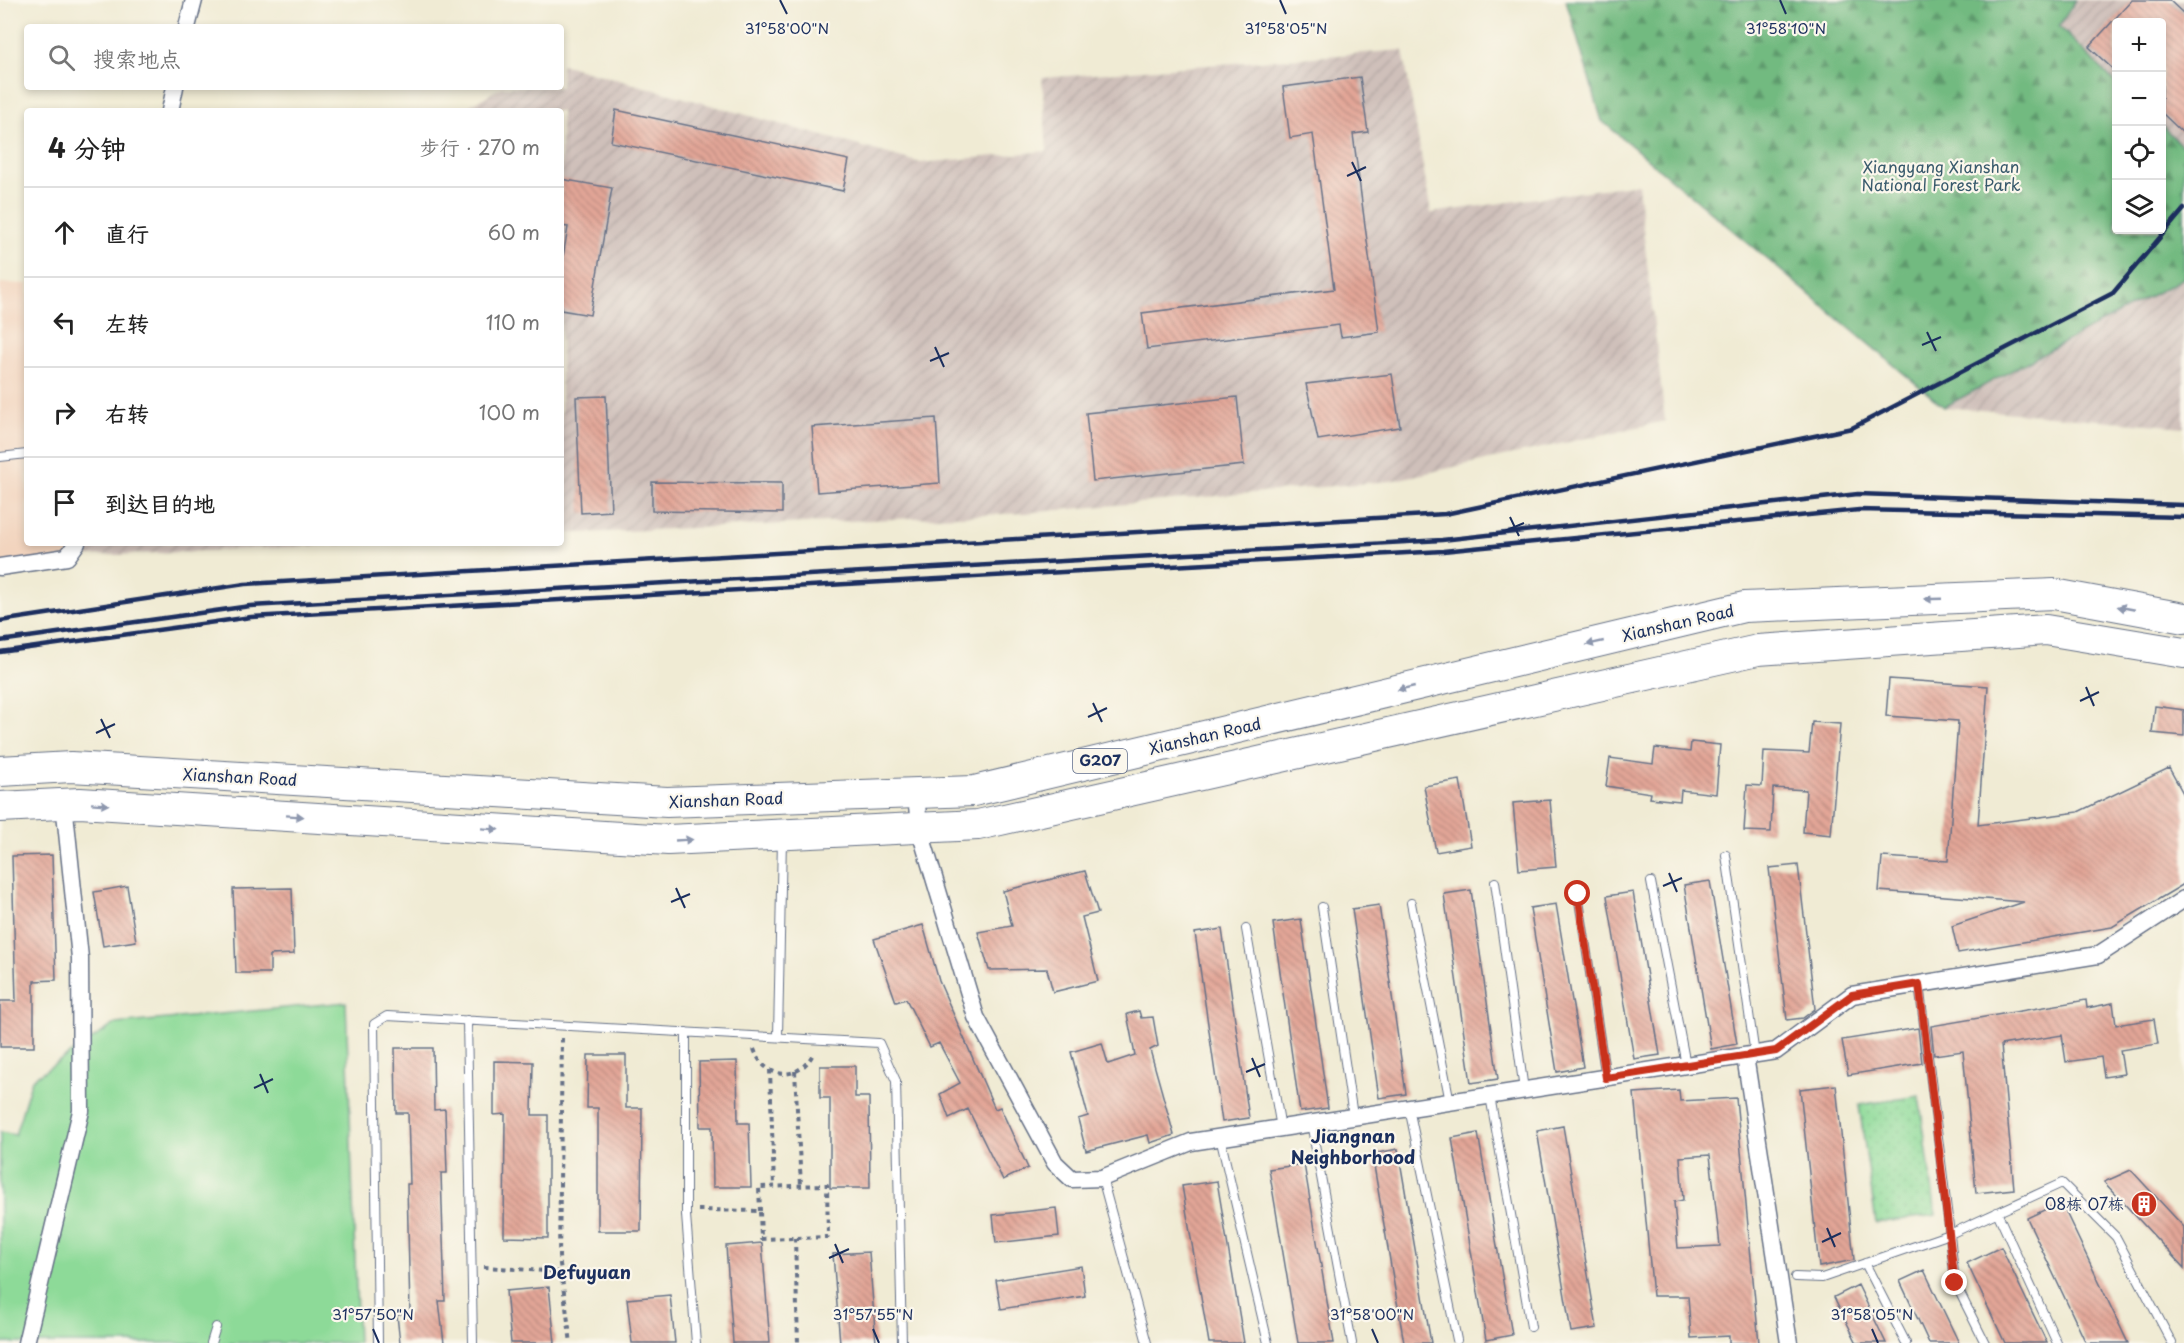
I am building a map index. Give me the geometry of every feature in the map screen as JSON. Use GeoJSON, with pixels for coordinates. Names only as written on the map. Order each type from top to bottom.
{"type":"FeatureCollection","features":[{"type":"Feature","properties":{"kind":"highway","name":"Xianshan Road"},"geometry":{"type":"LineString","coordinates":[[0,771],[71,767],[667,802],[974,791],[1744,607],[2054,594],[2184,618]]}},
{"type":"Feature","properties":{"kind":"highway","name":"G207"},"geometry":{"type":"LineString","coordinates":[[0,807],[64,803],[668,840],[978,825],[1758,650],[2046,630],[2184,653]]}},
{"type":"Feature","properties":{"kind":"street"},"geometry":{"type":"LineString","coordinates":[[188,24],[194,0]]}},
{"type":"Feature","properties":{"kind":"street"},"geometry":{"type":"LineString","coordinates":[[171,108],[174,90]]}},
{"type":"Feature","properties":{"kind":"street"},"geometry":{"type":"LineString","coordinates":[[0,567],[67,557],[75,546]]}},
{"type":"Feature","properties":{"kind":"street"},"geometry":{"type":"LineString","coordinates":[[916,793],[919,828],[976,1017],[1055,1162],[1072,1179],[1102,1178],[1191,1142],[1776,1051],[1852,995],[2098,955],[2184,899]]}},
{"type":"Feature","properties":{"kind":"street"},"geometry":{"type":"LineString","coordinates":[[26,1343],[81,1112],[80,958],[64,803]]}},
{"type":"Feature","properties":{"kind":"street"},"geometry":{"type":"LineString","coordinates":[[1750,1055],[1789,1343]]}},
{"type":"Feature","properties":{"kind":"lane"},"geometry":{"type":"LineString","coordinates":[[0,457],[24,454]]}},
{"type":"Feature","properties":{"kind":"lane"},"geometry":{"type":"LineString","coordinates":[[778,1036],[783,835]]}},
{"type":"Feature","properties":{"kind":"lane"},"geometry":{"type":"LineString","coordinates":[[1726,855],[1750,1055]]}},
{"type":"Feature","properties":{"kind":"lane"},"geometry":{"type":"LineString","coordinates":[[1495,882],[1524,1090]]}},
{"type":"Feature","properties":{"kind":"lane"},"geometry":{"type":"LineString","coordinates":[[1651,882],[1686,1065]]}},
{"type":"Feature","properties":{"kind":"lane"},"geometry":{"type":"LineString","coordinates":[[1578,894],[1606,1078]]}},
{"type":"Feature","properties":{"kind":"lane"},"geometry":{"type":"LineString","coordinates":[[1411,903],[1449,1102]]}},
{"type":"Feature","properties":{"kind":"lane"},"geometry":{"type":"LineString","coordinates":[[1322,907],[1353,1116]]}},
{"type":"Feature","properties":{"kind":"lane"},"geometry":{"type":"LineString","coordinates":[[1246,929],[1281,1128]]}},
{"type":"Feature","properties":{"kind":"lane"},"geometry":{"type":"LineString","coordinates":[[1919,984],[1955,1283],[1985,1343]]}},
{"type":"Feature","properties":{"kind":"lane"},"geometry":{"type":"LineString","coordinates":[[378,1343],[374,1024],[387,1017],[879,1043],[896,1081],[902,1343]]}},
{"type":"Feature","properties":{"kind":"lane"},"geometry":{"type":"LineString","coordinates":[[467,1020],[473,1343]]}},
{"type":"Feature","properties":{"kind":"lane"},"geometry":{"type":"LineString","coordinates":[[686,1032],[686,1210],[696,1343]]}},
{"type":"Feature","properties":{"kind":"lane"},"geometry":{"type":"LineString","coordinates":[[1490,1095],[1531,1327]]}},
{"type":"Feature","properties":{"kind":"lane"},"geometry":{"type":"LineString","coordinates":[[1409,1108],[1457,1340]]}},
{"type":"Feature","properties":{"kind":"lane"},"geometry":{"type":"LineString","coordinates":[[1311,1123],[1352,1343]]}},
{"type":"Feature","properties":{"kind":"lane"},"geometry":{"type":"LineString","coordinates":[[1220,1137],[1268,1343]]}},
{"type":"Feature","properties":{"kind":"lane"},"geometry":{"type":"LineString","coordinates":[[1102,1178],[1147,1343]]}},
{"type":"Feature","properties":{"kind":"lane"},"geometry":{"type":"LineString","coordinates":[[1794,1277],[1822,1278],[1950,1234],[2062,1183],[2116,1237],[2172,1343]]}},
{"type":"Feature","properties":{"kind":"lane"},"geometry":{"type":"LineString","coordinates":[[1997,1212],[2057,1343]]}},
{"type":"Feature","properties":{"kind":"lane"},"geometry":{"type":"LineString","coordinates":[[1865,1263],[1906,1343]]}},
{"type":"Feature","properties":{"kind":"lane"},"geometry":{"type":"LineString","coordinates":[[211,1343],[216,1327]]}},
{"type":"Feature","properties":{"kind":"path"},"geometry":{"type":"LineString","coordinates":[[562,1025],[561,1272],[571,1343]]}},
{"type":"Feature","properties":{"kind":"path"},"geometry":{"type":"LineString","coordinates":[[749,1035],[759,1061],[776,1074],[795,1071],[808,1065],[821,1039]]}},
{"type":"Feature","properties":{"kind":"path"},"geometry":{"type":"LineString","coordinates":[[770,1070],[774,1186]]}},
{"type":"Feature","properties":{"kind":"path"},"geometry":{"type":"LineString","coordinates":[[795,1071],[801,1186]]}},
{"type":"Feature","properties":{"kind":"path"},"geometry":{"type":"LineString","coordinates":[[827,1185],[828,1237],[761,1239],[759,1187],[801,1186],[827,1185]]}},
{"type":"Feature","properties":{"kind":"path"},"geometry":{"type":"LineString","coordinates":[[686,1210],[760,1211]]}},
{"type":"Feature","properties":{"kind":"path"},"geometry":{"type":"LineString","coordinates":[[795,1238],[798,1343]]}},
{"type":"Feature","properties":{"kind":"path"},"geometry":{"type":"LineString","coordinates":[[471,1266],[561,1272]]}},
{"type":"Feature","properties":{"kind":"shaded area"},"geometry":{"type":"Polygon","coordinates":[[[2076,0],[2184,0],[2184,148],[2166,130],[2166,18],[2112,18],[2112,79],[2058,26],[2076,0]]]}},
{"type":"Feature","properties":{"kind":"shaded area"},"geometry":{"type":"Polygon","coordinates":[[[1403,50],[1431,213],[1638,184],[1665,421],[1390,481],[1024,513],[564,534],[564,108],[465,108],[497,90],[564,90],[564,65],[921,163],[1047,151],[1042,78],[1403,50]]]}},
{"type":"Feature","properties":{"kind":"shaded area"},"geometry":{"type":"Polygon","coordinates":[[[2184,278],[2184,427],[1944,407],[2184,278]]]}},
{"type":"Feature","properties":{"kind":"shaded area"},"geometry":{"type":"Polygon","coordinates":[[[0,283],[24,284],[24,546],[75,546],[67,557],[0,567],[0,283]]]}},
{"type":"Feature","properties":{"kind":"shaded area"},"geometry":{"type":"Polygon","coordinates":[[[75,546],[311,546],[67,557],[75,546]]]}},
{"type":"Feature","properties":{"kind":"green space","name":"Xiangyang Xianshan National Forest Park"},"geometry":{"type":"Polygon","coordinates":[[[1566,0],[2076,0],[2059,26],[2112,79],[2112,234],[2166,234],[2166,130],[2184,148],[2184,278],[1944,407],[1602,121],[1566,0]]]}},
{"type":"Feature","properties":{"kind":"green space"},"geometry":{"type":"Polygon","coordinates":[[[346,1002],[358,1343],[0,1343],[0,1132],[15,1135],[32,1079],[115,1024],[346,1002]]]}},
{"type":"Feature","properties":{"kind":"green space"},"geometry":{"type":"Polygon","coordinates":[[[1919,1096],[1936,1215],[1876,1223],[1859,1105],[1919,1096]]]}},
{"type":"Feature","properties":{"kind":"building"},"geometry":{"type":"Polygon","coordinates":[[[2132,0],[2169,0],[2184,14],[2184,134],[2166,117],[2166,18],[2116,18],[2132,0]]]}},
{"type":"Feature","properties":{"kind":"building"},"geometry":{"type":"Polygon","coordinates":[[[2112,22],[2112,68],[2089,47],[2112,22]]]}},
{"type":"Feature","properties":{"kind":"building"},"geometry":{"type":"Polygon","coordinates":[[[1360,77],[1368,132],[1353,134],[1379,332],[1341,337],[1339,325],[1147,349],[1142,313],[1334,289],[1313,134],[1290,138],[1283,87],[1360,77]]]}},
{"type":"Feature","properties":{"kind":"building"},"geometry":{"type":"Polygon","coordinates":[[[616,110],[849,160],[843,191],[611,142],[616,110]]]}},
{"type":"Feature","properties":{"kind":"building"},"geometry":{"type":"Polygon","coordinates":[[[564,180],[612,188],[590,315],[564,311],[564,251],[568,227],[564,226],[564,180]]]}},
{"type":"Feature","properties":{"kind":"building"},"geometry":{"type":"Polygon","coordinates":[[[1392,374],[1400,427],[1318,440],[1306,384],[1392,374]]]}},
{"type":"Feature","properties":{"kind":"building"},"geometry":{"type":"Polygon","coordinates":[[[606,396],[611,511],[581,513],[576,397],[606,396]]]}},
{"type":"Feature","properties":{"kind":"building"},"geometry":{"type":"Polygon","coordinates":[[[1237,397],[1244,465],[1093,481],[1086,413],[1237,397]]]}},
{"type":"Feature","properties":{"kind":"building"},"geometry":{"type":"Polygon","coordinates":[[[936,418],[940,483],[817,492],[812,427],[936,418]]]}},
{"type":"Feature","properties":{"kind":"building"},"geometry":{"type":"Polygon","coordinates":[[[652,482],[782,483],[782,513],[652,511],[652,482]]]}},
{"type":"Feature","properties":{"kind":"building"},"geometry":{"type":"Polygon","coordinates":[[[1889,679],[1988,686],[1978,825],[2078,812],[2169,768],[2184,795],[2184,884],[2112,927],[1958,953],[1952,926],[2024,902],[1879,891],[1882,857],[1948,861],[1958,721],[1886,716],[1889,679]]]}},
{"type":"Feature","properties":{"kind":"building"},"geometry":{"type":"Polygon","coordinates":[[[2155,706],[2184,710],[2184,736],[2152,733],[2155,706]]]}},
{"type":"Feature","properties":{"kind":"building"},"geometry":{"type":"Polygon","coordinates":[[[1812,722],[1840,724],[1831,835],[1803,832],[1806,790],[1773,788],[1771,832],[1744,831],[1747,785],[1762,786],[1764,751],[1809,753],[1812,722]]]}},
{"type":"Feature","properties":{"kind":"building"},"geometry":{"type":"Polygon","coordinates":[[[1691,742],[1720,745],[1716,794],[1681,790],[1680,801],[1650,798],[1651,793],[1606,786],[1610,758],[1653,764],[1655,748],[1690,752],[1691,742]]]}},
{"type":"Feature","properties":{"kind":"building"},"geometry":{"type":"Polygon","coordinates":[[[1460,780],[1471,846],[1436,852],[1424,786],[1460,780]]]}},
{"type":"Feature","properties":{"kind":"building"},"geometry":{"type":"Polygon","coordinates":[[[1550,800],[1556,867],[1519,870],[1513,803],[1550,800]]]}},
{"type":"Feature","properties":{"kind":"building"},"geometry":{"type":"Polygon","coordinates":[[[52,855],[56,980],[34,981],[34,1047],[0,1047],[0,1001],[16,1001],[12,856],[52,855]]]}},
{"type":"Feature","properties":{"kind":"building"},"geometry":{"type":"Polygon","coordinates":[[[1798,865],[1815,1009],[1803,1018],[1787,1020],[1769,868],[1798,865]]]}},
{"type":"Feature","properties":{"kind":"building"},"geometry":{"type":"Polygon","coordinates":[[[1085,871],[1098,913],[1082,917],[1098,981],[1053,992],[1047,969],[989,970],[978,932],[1012,926],[1003,891],[1085,871]]]}},
{"type":"Feature","properties":{"kind":"building"},"geometry":{"type":"Polygon","coordinates":[[[1710,881],[1737,1044],[1711,1049],[1684,885],[1710,881]]]}},
{"type":"Feature","properties":{"kind":"building"},"geometry":{"type":"Polygon","coordinates":[[[127,886],[136,941],[103,946],[94,892],[127,886]]]}},
{"type":"Feature","properties":{"kind":"building"},"geometry":{"type":"Polygon","coordinates":[[[292,888],[294,954],[270,955],[270,973],[236,973],[233,889],[292,888]]]}},
{"type":"Feature","properties":{"kind":"building"},"geometry":{"type":"Polygon","coordinates":[[[1471,890],[1498,1079],[1471,1083],[1444,894],[1471,890]]]}},
{"type":"Feature","properties":{"kind":"building"},"geometry":{"type":"Polygon","coordinates":[[[1633,892],[1660,1055],[1634,1059],[1607,896],[1633,892]]]}},
{"type":"Feature","properties":{"kind":"building"},"geometry":{"type":"Polygon","coordinates":[[[1556,904],[1583,1067],[1557,1072],[1530,908],[1556,904]]]}},
{"type":"Feature","properties":{"kind":"building"},"geometry":{"type":"Polygon","coordinates":[[[1379,905],[1406,1094],[1379,1098],[1352,909],[1379,905]]]}},
{"type":"Feature","properties":{"kind":"building"},"geometry":{"type":"Polygon","coordinates":[[[1301,919],[1328,1108],[1300,1112],[1273,923],[1301,919]]]}},
{"type":"Feature","properties":{"kind":"building"},"geometry":{"type":"Polygon","coordinates":[[[923,925],[939,981],[995,1109],[1000,1107],[1028,1168],[1003,1180],[968,1109],[949,1118],[940,1094],[960,1083],[939,1043],[930,1047],[906,999],[896,1002],[874,939],[923,925]]]}},
{"type":"Feature","properties":{"kind":"building"},"geometry":{"type":"Polygon","coordinates":[[[1222,929],[1249,1118],[1222,1122],[1195,933],[1222,929]]]}},
{"type":"Feature","properties":{"kind":"building"},"geometry":{"type":"Polygon","coordinates":[[[2086,1000],[2087,1008],[2113,1003],[2116,1025],[2154,1019],[2158,1044],[2120,1050],[2124,1074],[2104,1077],[2101,1057],[2066,1062],[2062,1035],[2001,1045],[2014,1189],[1976,1193],[1963,1051],[1934,1055],[1931,1026],[2086,1000]]]}},
{"type":"Feature","properties":{"kind":"building"},"geometry":{"type":"Polygon","coordinates":[[[1139,1011],[1141,1018],[1153,1017],[1158,1046],[1150,1050],[1174,1135],[1150,1143],[1148,1135],[1086,1151],[1078,1119],[1088,1116],[1071,1052],[1102,1043],[1108,1064],[1135,1055],[1127,1014],[1139,1011]]]}},
{"type":"Feature","properties":{"kind":"building"},"geometry":{"type":"Polygon","coordinates":[[[1918,1028],[1922,1063],[1848,1075],[1842,1040],[1918,1028]]]}},
{"type":"Feature","properties":{"kind":"building"},"geometry":{"type":"Polygon","coordinates":[[[395,1048],[433,1048],[434,1110],[445,1109],[447,1173],[441,1173],[445,1301],[439,1301],[444,1343],[400,1343],[397,1315],[410,1313],[407,1184],[410,1184],[408,1113],[396,1113],[395,1048]]]}},
{"type":"Feature","properties":{"kind":"building"},"geometry":{"type":"Polygon","coordinates":[[[588,1055],[626,1055],[626,1108],[642,1108],[641,1231],[598,1231],[598,1108],[587,1108],[588,1055]]]}},
{"type":"Feature","properties":{"kind":"building"},"geometry":{"type":"Polygon","coordinates":[[[494,1061],[533,1062],[532,1115],[548,1115],[548,1238],[504,1237],[505,1114],[494,1115],[494,1061]]]}},
{"type":"Feature","properties":{"kind":"building"},"geometry":{"type":"Polygon","coordinates":[[[737,1061],[738,1123],[749,1123],[751,1187],[713,1187],[712,1127],[700,1127],[699,1062],[737,1061]]]}},
{"type":"Feature","properties":{"kind":"building"},"geometry":{"type":"Polygon","coordinates":[[[820,1066],[855,1066],[855,1097],[869,1097],[870,1188],[830,1188],[830,1098],[820,1098],[820,1066]]]}},
{"type":"Feature","properties":{"kind":"building"},"geometry":{"type":"Polygon","coordinates":[[[1836,1085],[1854,1260],[1819,1267],[1800,1089],[1836,1085]]]}},
{"type":"Feature","properties":{"kind":"building"},"geometry":{"type":"Polygon","coordinates":[[[1679,1090],[1680,1101],[1736,1098],[1759,1343],[1729,1343],[1729,1336],[1691,1338],[1688,1296],[1653,1296],[1634,1093],[1679,1090]],[[1710,1155],[1680,1157],[1683,1200],[1674,1202],[1678,1248],[1720,1246],[1710,1155]]]}},
{"type":"Feature","properties":{"kind":"building"},"geometry":{"type":"Polygon","coordinates":[[[1563,1126],[1597,1328],[1571,1332],[1537,1131],[1563,1126]]]}},
{"type":"Feature","properties":{"kind":"building"},"geometry":{"type":"Polygon","coordinates":[[[1478,1133],[1512,1335],[1486,1340],[1452,1138],[1478,1133]]]}},
{"type":"Feature","properties":{"kind":"building"},"geometry":{"type":"Polygon","coordinates":[[[1398,1149],[1431,1343],[1404,1343],[1372,1154],[1398,1149]]]}},
{"type":"Feature","properties":{"kind":"building"},"geometry":{"type":"Polygon","coordinates":[[[1304,1164],[1334,1343],[1298,1343],[1269,1169],[1304,1164]]]}},
{"type":"Feature","properties":{"kind":"building","name":"08栋 07栋"},"geometry":{"type":"Polygon","coordinates":[[[2131,1170],[2184,1227],[2184,1268],[2104,1182],[2131,1170]]]}},
{"type":"Feature","properties":{"kind":"building"},"geometry":{"type":"Polygon","coordinates":[[[1217,1181],[1244,1343],[1209,1343],[1182,1186],[1217,1181]]]}},
{"type":"Feature","properties":{"kind":"building"},"geometry":{"type":"Polygon","coordinates":[[[2061,1202],[2128,1343],[2086,1343],[2027,1218],[2061,1202]]]}},
{"type":"Feature","properties":{"kind":"building"},"geometry":{"type":"Polygon","coordinates":[[[1056,1208],[1059,1236],[996,1243],[993,1215],[1056,1208]]]}},
{"type":"Feature","properties":{"kind":"building"},"geometry":{"type":"Polygon","coordinates":[[[762,1243],[770,1343],[733,1343],[726,1246],[762,1243]]]}},
{"type":"Feature","properties":{"kind":"building"},"geometry":{"type":"Polygon","coordinates":[[[2001,1247],[2047,1343],[2005,1343],[1967,1263],[2001,1247]]]}},
{"type":"Feature","properties":{"kind":"building"},"geometry":{"type":"Polygon","coordinates":[[[869,1252],[876,1343],[840,1343],[833,1254],[869,1252]]]}},
{"type":"Feature","properties":{"kind":"building"},"geometry":{"type":"Polygon","coordinates":[[[1081,1266],[1085,1296],[1001,1309],[996,1280],[1081,1266]]]}},
{"type":"Feature","properties":{"kind":"building"},"geometry":{"type":"Polygon","coordinates":[[[1924,1270],[1959,1343],[1929,1343],[1900,1281],[1924,1270]]]}},
{"type":"Feature","properties":{"kind":"building"},"geometry":{"type":"Polygon","coordinates":[[[1858,1285],[1886,1343],[1857,1343],[1834,1297],[1858,1285]]]}},
{"type":"Feature","properties":{"kind":"building"},"geometry":{"type":"Polygon","coordinates":[[[549,1287],[555,1343],[511,1343],[506,1291],[549,1287]]]}},
{"type":"Feature","properties":{"kind":"building"},"geometry":{"type":"Polygon","coordinates":[[[670,1295],[675,1343],[632,1343],[627,1299],[670,1295]]]}},
{"type":"Feature","properties":{"kind":"railway"},"geometry":{"type":"LineString","coordinates":[[0,621],[245,584],[1445,514],[1852,428],[2113,293],[2184,209]]}},
{"type":"Feature","properties":{"kind":"railway"},"geometry":{"type":"LineString","coordinates":[[0,641],[250,606],[1442,540],[1858,494],[2184,505]]}},
{"type":"Feature","properties":{"kind":"railway"},"geometry":{"type":"LineString","coordinates":[[0,652],[251,617],[1443,551],[1859,510],[2184,517]]}},
{"type":"Feature","properties":{"kind":"place","name":"08栋 07栋"},"geometry":{"type":"Point","coordinates":[2144,1204]}},
{"type":"Feature","properties":{"kind":"district","name":"Jiangnan Neighborhood"},"geometry":{"type":"Point","coordinates":[1353,1147]}},
{"type":"Feature","properties":{"kind":"district","name":"Defuyuan"},"geometry":{"type":"Point","coordinates":[587,1273]}},
{"type":"Feature","properties":{"kind":"route"},"geometry":{"type":"LineString","coordinates":[[1578,894],[1606,1078],[1776,1051],[1852,995],[1919,984],[1955,1283]]}}]}
